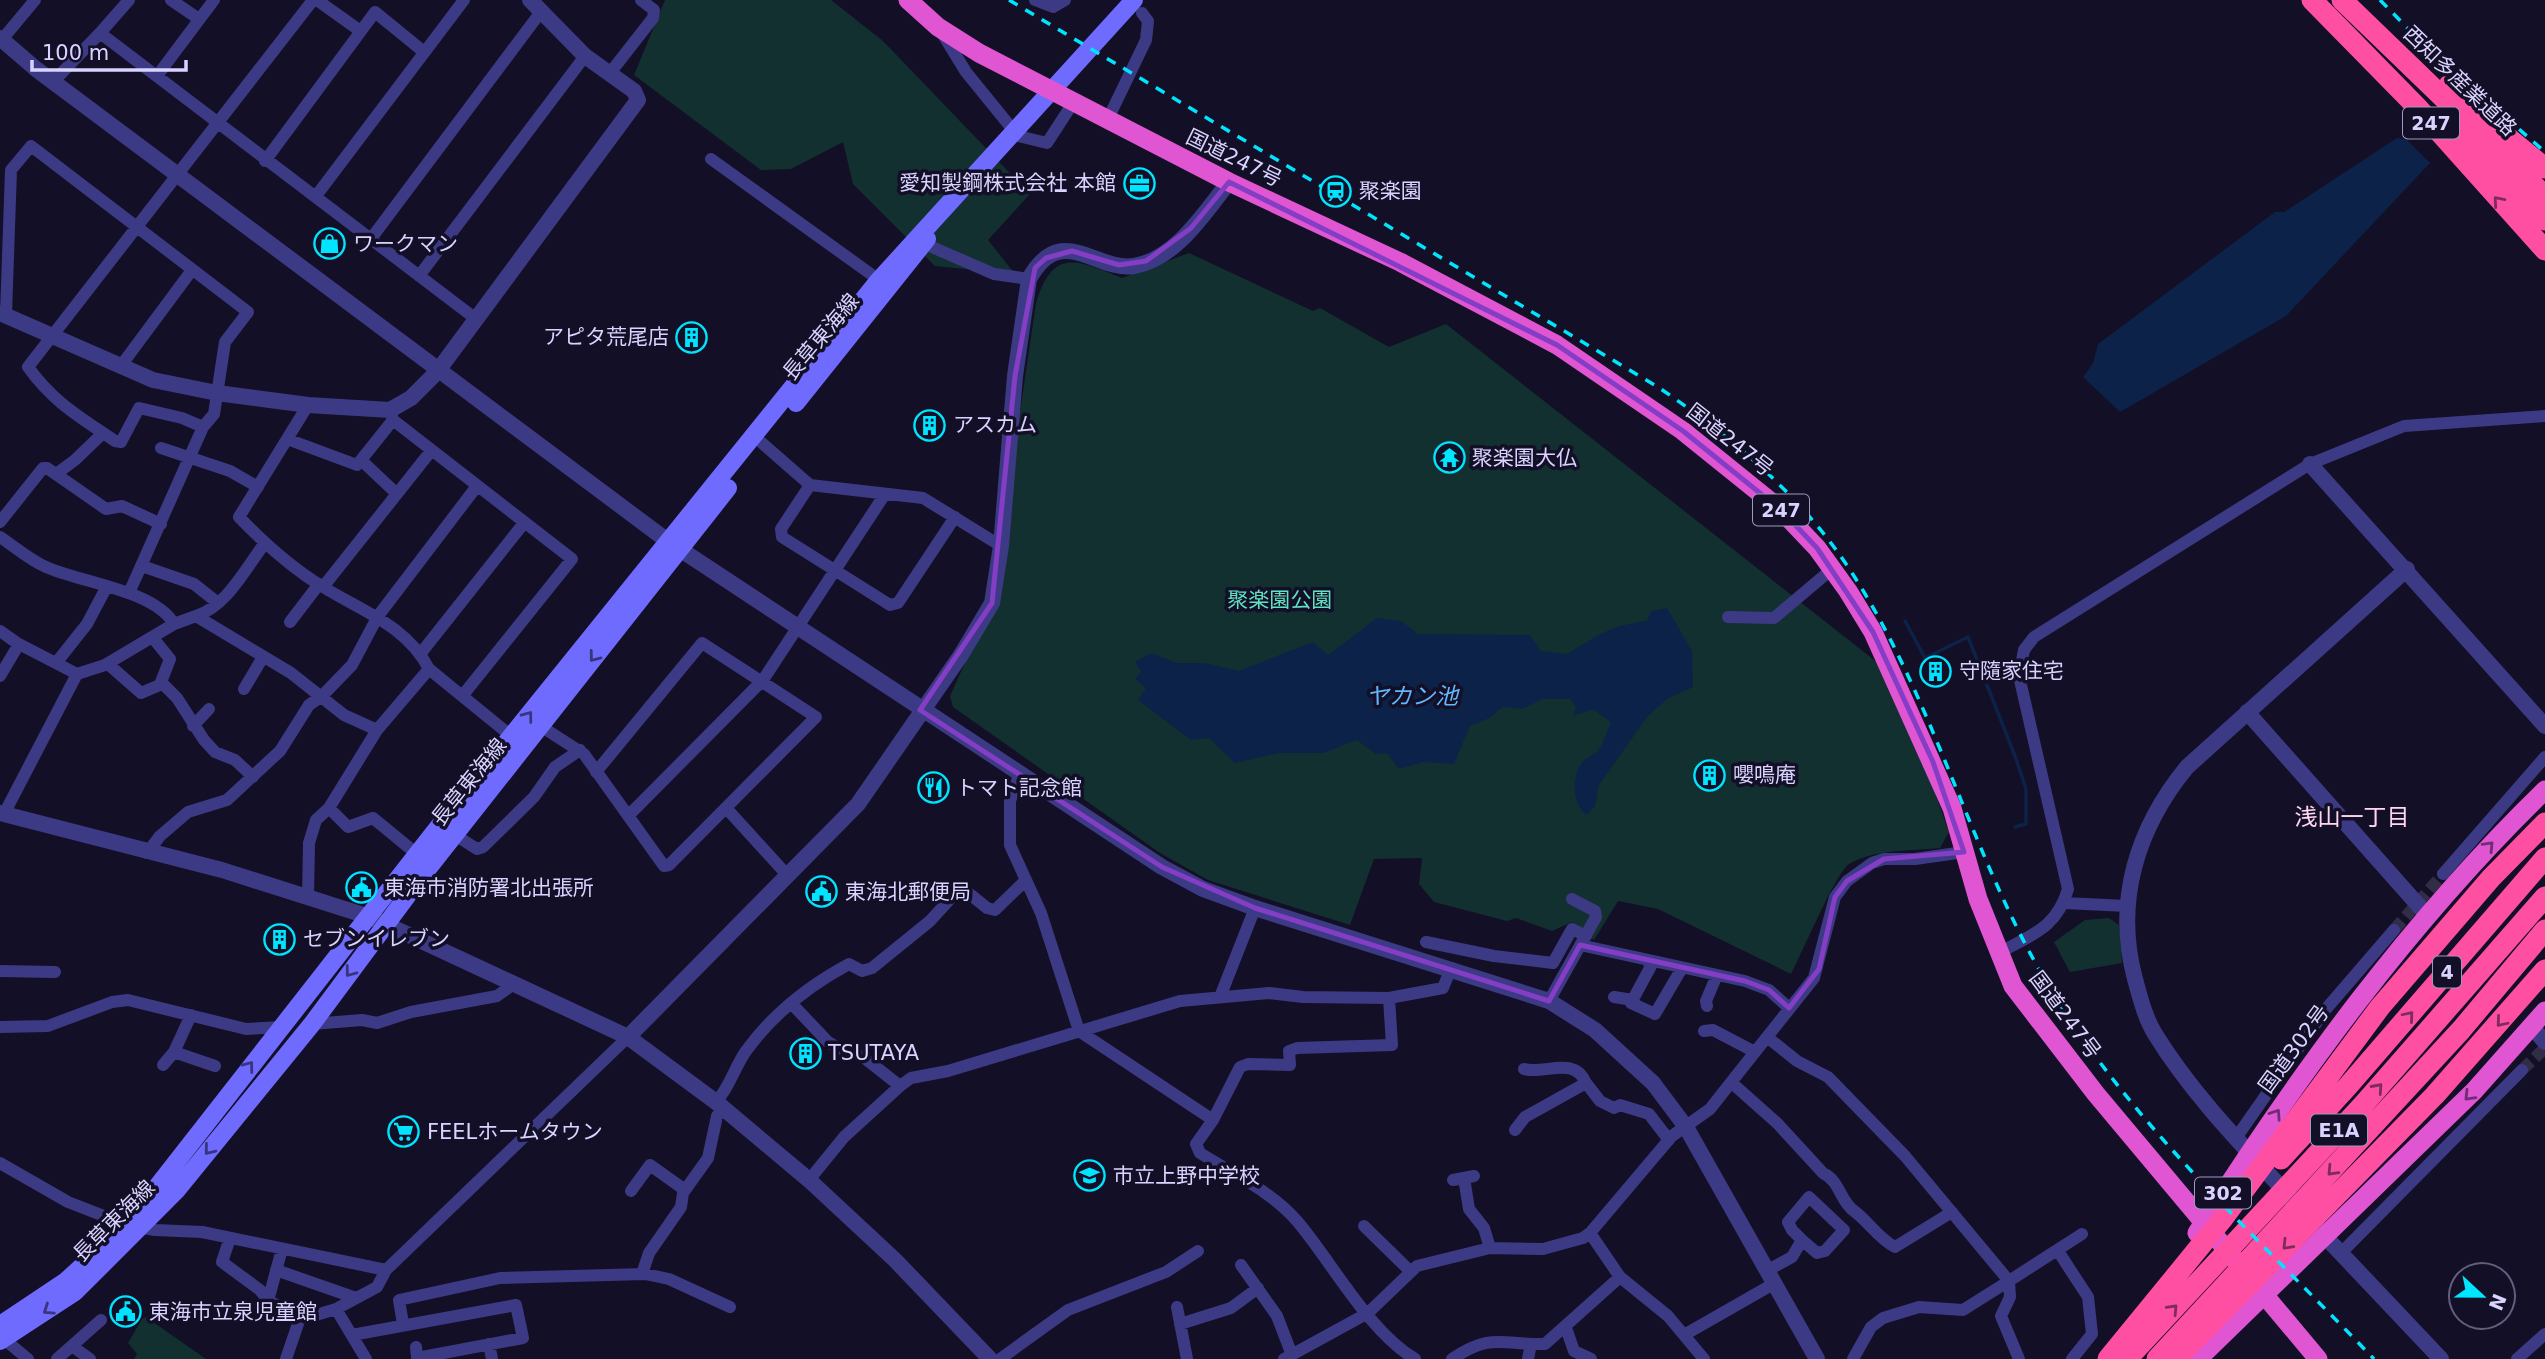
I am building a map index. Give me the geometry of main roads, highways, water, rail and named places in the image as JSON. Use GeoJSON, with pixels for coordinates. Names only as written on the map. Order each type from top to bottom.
{"type":"FeatureCollection","features":[{"type":"Feature","properties":{"kind":"highway","name":"国道247号"},"geometry":{"type":"LineString","coordinates":[[908,0],[938,27],[979,53],[1073,103],[1229,182],[1400,262],[1558,345],[1683,430],[1782,510],[1832,569],[1873,632],[1942,785],[1999,953],[2013,986],[2088,1083],[2318,1359]]}},
{"type":"Feature","properties":{"kind":"highway","name":"247"},"geometry":{"type":"LineString","coordinates":[[2312,0],[2417,107],[2501,205],[2545,250]]}},
{"type":"Feature","properties":{"kind":"highway","name":"西知多産業道路"},"geometry":{"type":"LineString","coordinates":[[2320,0],[2545,222]]}},
{"type":"Feature","properties":{"kind":"highway","name":"西知多産業道路"},"geometry":{"type":"LineString","coordinates":[[2342,0],[2545,196]]}},
{"type":"Feature","properties":{"kind":"highway","name":"247"},"geometry":{"type":"LineString","coordinates":[[2354,0],[2483,117],[2545,178]]}},
{"type":"Feature","properties":{"kind":"highway","name":"247"},"geometry":{"type":"LineString","coordinates":[[2483,117],[2545,168]]}},
{"type":"Feature","properties":{"kind":"highway","name":"国道302号"},"geometry":{"type":"LineString","coordinates":[[2113,1359],[2317,1052],[2427,915],[2500,834],[2545,790]]}},
{"type":"Feature","properties":{"kind":"highway"},"geometry":{"type":"LineString","coordinates":[[2108,1359],[2191,1257],[2380,1007],[2491,878],[2545,823]]}},
{"type":"Feature","properties":{"kind":"highway","name":"4"},"geometry":{"type":"LineString","coordinates":[[2191,1257],[2348,1086],[2545,858]]}},
{"type":"Feature","properties":{"kind":"highway","name":"E1A"},"geometry":{"type":"LineString","coordinates":[[2127,1359],[2381,1084],[2545,897]]}},
{"type":"Feature","properties":{"kind":"highway","name":"E1A"},"geometry":{"type":"LineString","coordinates":[[2157,1359],[2460,1030],[2545,930]]}},
{"type":"Feature","properties":{"kind":"highway"},"geometry":{"type":"LineString","coordinates":[[2176,1359],[2435,1095],[2545,970]]}},
{"type":"Feature","properties":{"kind":"highway"},"geometry":{"type":"LineString","coordinates":[[2198,1359],[2414,1152],[2541,1017]]}},
{"type":"Feature","properties":{"kind":"main road","name":"長草東海線"},"geometry":{"type":"LineString","coordinates":[[1,1335],[75,1292],[134,1227],[282,1027],[455,835],[519,743],[879,280],[915,237],[938,218],[1138,7]]}},
{"type":"Feature","properties":{"kind":"main road","name":"長草東海線"},"geometry":{"type":"LineString","coordinates":[[134,1227],[176,1191],[312,1024],[418,855],[519,743],[542,727],[674,546],[925,244],[938,218]]}},
{"type":"Feature","properties":{"kind":"water"},"geometry":{"type":"Polygon","coordinates":[[[2397,138],[2406,139],[2430,163],[2286,316],[2120,412],[2083,377],[2093,363],[2098,344],[2275,212],[2284,212],[2397,138]]]}},
{"type":"Feature","properties":{"kind":"water","name":"ヤカン池"},"geometry":{"type":"Polygon","coordinates":[[[1667,608],[1692,651],[1693,687],[1667,699],[1647,717],[1599,785],[1595,806],[1587,815],[1578,805],[1576,798],[1576,774],[1583,761],[1599,749],[1611,722],[1593,709],[1573,716],[1576,707],[1570,699],[1542,699],[1523,709],[1503,707],[1489,718],[1470,726],[1454,764],[1423,762],[1399,769],[1387,753],[1376,754],[1357,740],[1323,753],[1279,753],[1235,763],[1209,738],[1191,740],[1138,700],[1146,688],[1135,679],[1141,672],[1135,662],[1152,653],[1176,663],[1205,663],[1239,671],[1313,642],[1328,655],[1377,618],[1401,621],[1418,634],[1530,635],[1541,651],[1568,654],[1605,632],[1647,621],[1651,611],[1667,608]]]}},
{"type":"Feature","properties":{"kind":"waterway"},"geometry":{"type":"LineString","coordinates":[[1905,621],[1925,658],[1968,637],[2026,789],[2026,824],[2015,827]]}},
{"type":"Feature","properties":{"kind":"tunnel"},"geometry":{"type":"LineString","coordinates":[[2394,930],[2443,874]]}},
{"type":"Feature","properties":{"kind":"tunnel"},"geometry":{"type":"LineString","coordinates":[[2522,1070],[2545,1048]]}},
{"type":"Feature","properties":{"kind":"railway"},"geometry":{"type":"LineString","coordinates":[[1009,0],[1658,387],[1713,427],[1764,470],[1832,545],[1882,623],[1932,729],[1976,838],[2025,944],[2054,995],[2087,1044],[2163,1139],[2246,1229],[2374,1359]]}},
{"type":"Feature","properties":{"kind":"railway"},"geometry":{"type":"LineString","coordinates":[[2380,0],[2427,48],[2545,152]]}},
{"type":"Feature","properties":{"kind":"place","name":"愛知製鋼株式会社 本館"},"geometry":{"type":"Point","coordinates":[1139,183]}},
{"type":"Feature","properties":{"kind":"place","name":"聚楽園"},"geometry":{"type":"Point","coordinates":[1336,191]}},
{"type":"Feature","properties":{"kind":"place","name":"ワークマン"},"geometry":{"type":"Point","coordinates":[330,244]}},
{"type":"Feature","properties":{"kind":"place","name":"アピタ荒尾店"},"geometry":{"type":"Point","coordinates":[692,337]}},
{"type":"Feature","properties":{"kind":"place","name":"アスカム"},"geometry":{"type":"Point","coordinates":[930,425]}},
{"type":"Feature","properties":{"kind":"place","name":"聚楽園大仏"},"geometry":{"type":"Point","coordinates":[1449,458]}},
{"type":"Feature","properties":{"kind":"place","name":"守隨家住宅"},"geometry":{"type":"Point","coordinates":[1936,671]}},
{"type":"Feature","properties":{"kind":"place","name":"嚶鳴庵"},"geometry":{"type":"Point","coordinates":[1710,775]}},
{"type":"Feature","properties":{"kind":"place","name":"トマト記念館"},"geometry":{"type":"Point","coordinates":[933,788]}},
{"type":"Feature","properties":{"kind":"place","name":"東海市消防署北出張所"},"geometry":{"type":"Point","coordinates":[361,888]}},
{"type":"Feature","properties":{"kind":"place","name":"東海北郵便局"},"geometry":{"type":"Point","coordinates":[822,892]}},
{"type":"Feature","properties":{"kind":"place","name":"セブンイレブン"},"geometry":{"type":"Point","coordinates":[280,939]}},
{"type":"Feature","properties":{"kind":"place","name":"TSUTAYA"},"geometry":{"type":"Point","coordinates":[805,1053]}},
{"type":"Feature","properties":{"kind":"place","name":"FEELホームタウン"},"geometry":{"type":"Point","coordinates":[404,1132]}},
{"type":"Feature","properties":{"kind":"place","name":"市立上野中学校"},"geometry":{"type":"Point","coordinates":[1090,1176]}},
{"type":"Feature","properties":{"kind":"place","name":"東海市立泉児童館"},"geometry":{"type":"Point","coordinates":[126,1312]}},
{"type":"Feature","properties":{"kind":"district","name":"浅山一丁目"},"geometry":{"type":"Point","coordinates":[2352,817]}},
{"type":"Feature","properties":{"kind":"park label","name":"聚楽園公園"},"geometry":{"type":"Point","coordinates":[1280,600]}}]}
